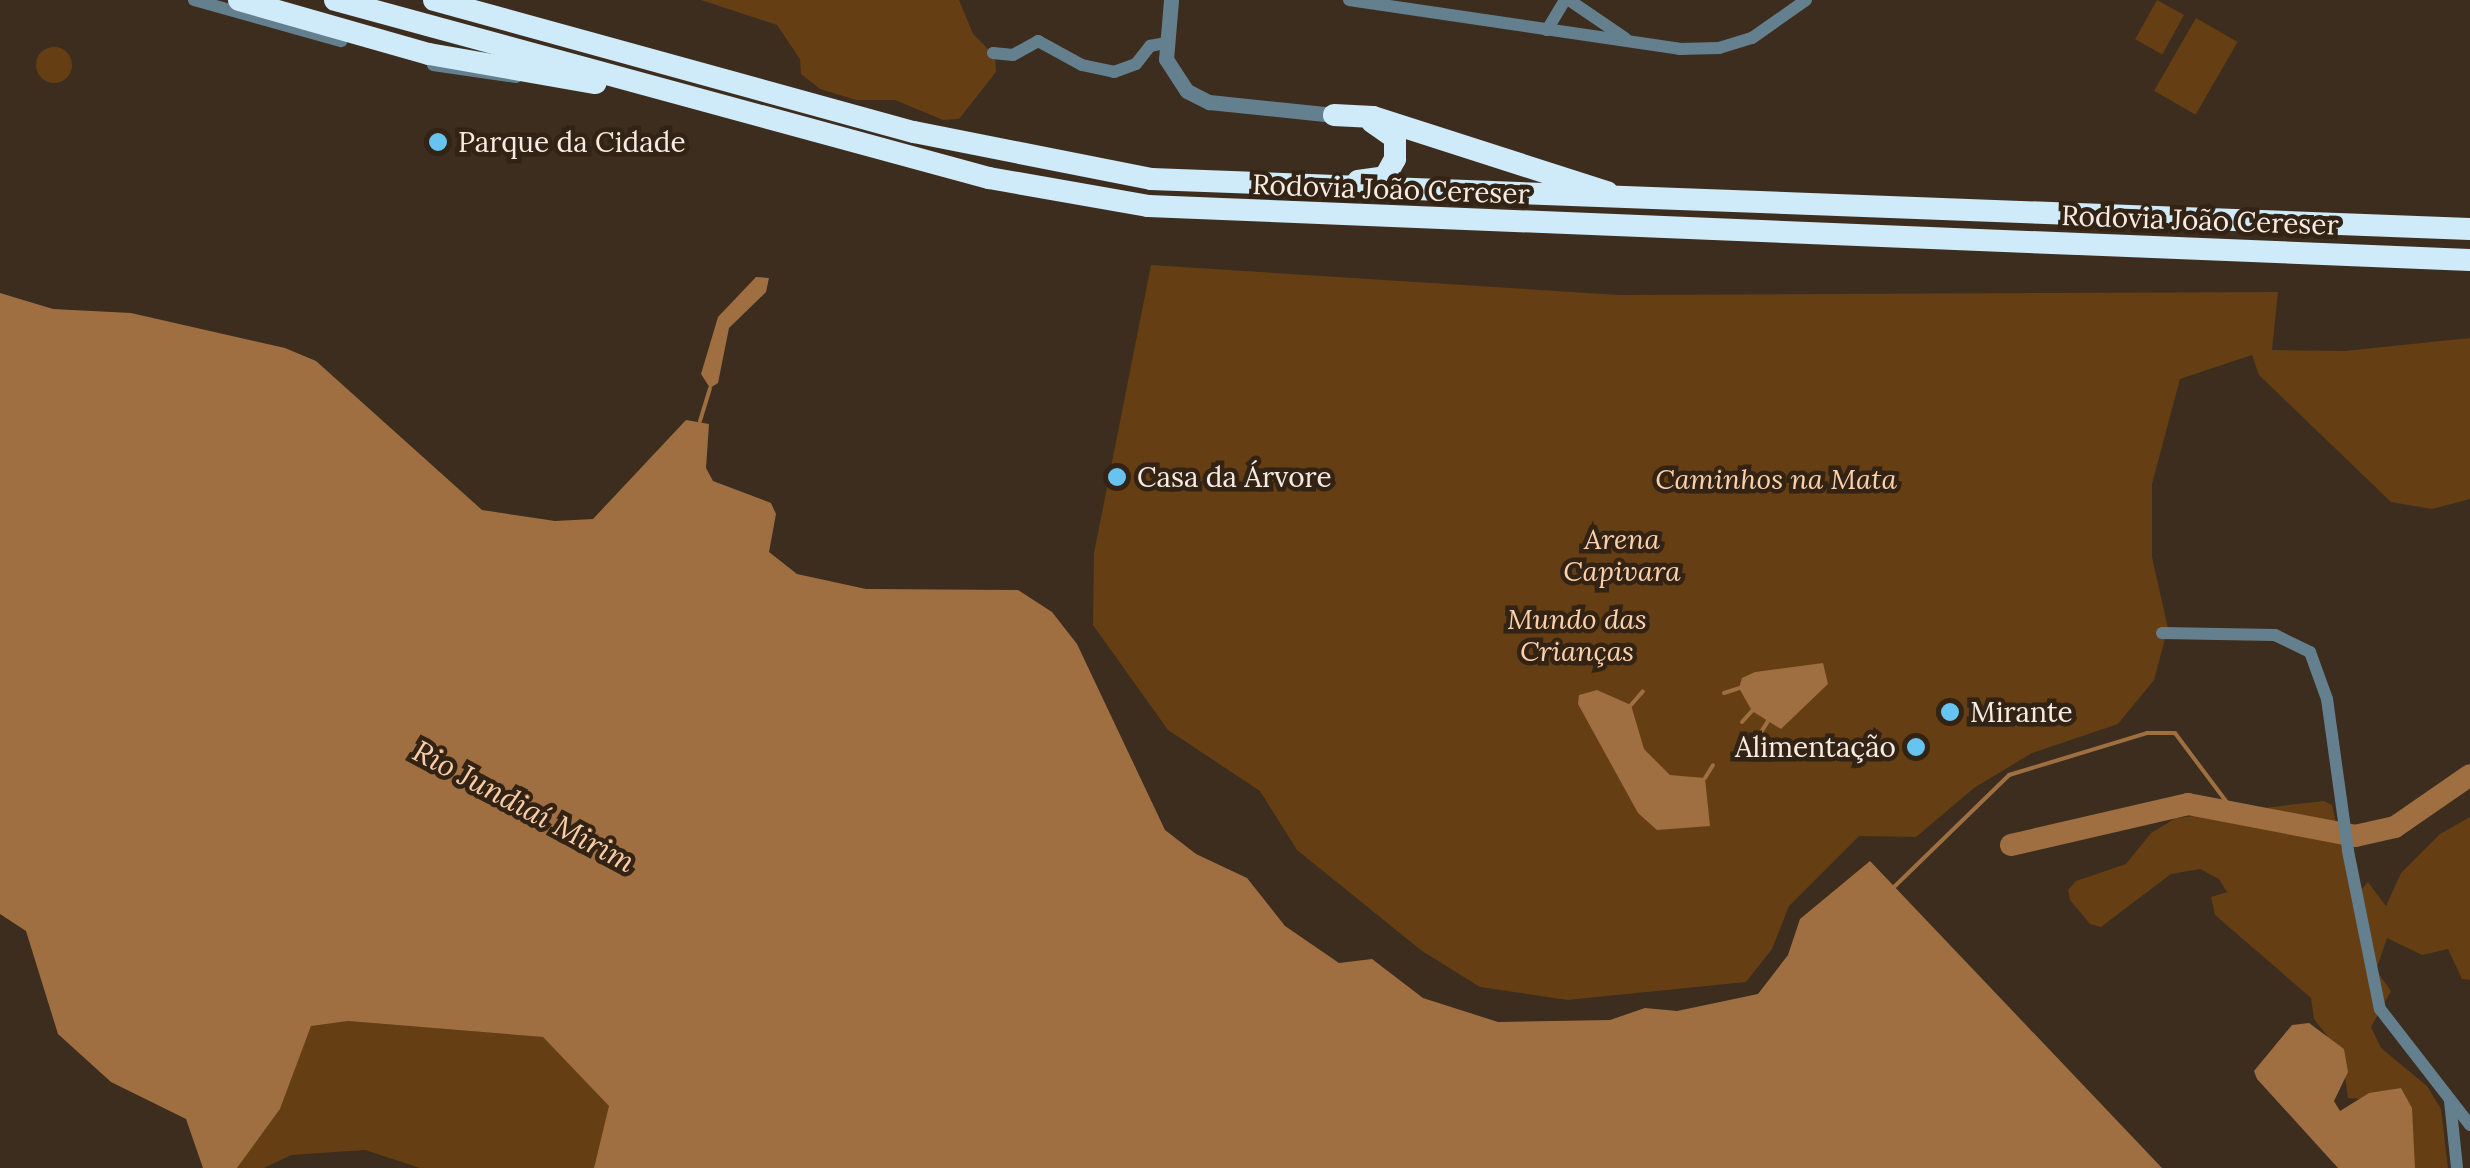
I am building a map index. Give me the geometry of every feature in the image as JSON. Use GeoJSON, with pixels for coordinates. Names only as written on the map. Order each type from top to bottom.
{"type":"FeatureCollection","features":[{"type":"Feature","properties":{"kind":"highway"},"geometry":{"type":"LineString","coordinates":[[239,0],[532,76],[671,93]]}},
{"type":"Feature","properties":{"kind":"highway","name":"Rodovia João Cereser"},"geometry":{"type":"LineString","coordinates":[[335,0],[989,178],[1148,206],[2470,260]]}},
{"type":"Feature","properties":{"kind":"highway","name":"Rodovia João Cereser"},"geometry":{"type":"LineString","coordinates":[[434,0],[1050,162],[1151,179],[1329,189],[2470,230]]}},
{"type":"Feature","properties":{"kind":"highway"},"geometry":{"type":"LineString","coordinates":[[474,0],[571,37]]}},
{"type":"Feature","properties":{"kind":"highway"},"geometry":{"type":"LineString","coordinates":[[1329,189],[1385,177],[1397,148],[1388,130],[1334,116]]}},
{"type":"Feature","properties":{"kind":"highway"},"geometry":{"type":"LineString","coordinates":[[1334,116],[1373,116],[1634,200]]}},
{"type":"Feature","properties":{"kind":"street"},"geometry":{"type":"LineString","coordinates":[[194,0],[488,78],[532,76]]}},
{"type":"Feature","properties":{"kind":"street"},"geometry":{"type":"LineString","coordinates":[[1171,0],[1166,59],[1187,90],[1209,102],[1334,116]]}},
{"type":"Feature","properties":{"kind":"street"},"geometry":{"type":"LineString","coordinates":[[1350,0],[1448,6],[1547,30],[1631,42],[1719,48],[1752,38],[1806,0]]}},
{"type":"Feature","properties":{"kind":"street"},"geometry":{"type":"LineString","coordinates":[[1547,30],[1568,0],[1631,42]]}},
{"type":"Feature","properties":{"kind":"street"},"geometry":{"type":"LineString","coordinates":[[994,53],[1013,55],[1038,41],[1082,65],[1114,72],[1136,64],[1150,46],[1166,42]]}},
{"type":"Feature","properties":{"kind":"street"},"geometry":{"type":"LineString","coordinates":[[2162,633],[2275,635],[2310,652],[2327,699],[2348,851],[2380,1008],[2470,1124]]}},
{"type":"Feature","properties":{"kind":"street"},"geometry":{"type":"LineString","coordinates":[[2450,1101],[2457,1168]]}},
{"type":"Feature","properties":{"kind":"green space"},"geometry":{"type":"Polygon","coordinates":[[[701,0],[959,0],[973,34],[995,56],[996,72],[959,119],[943,120],[895,100],[856,100],[820,89],[801,74],[800,59],[777,25],[701,0]]]}},
{"type":"Feature","properties":{"kind":"green space"},"geometry":{"type":"Polygon","coordinates":[[[2157,0],[2184,15],[2162,54],[2135,39],[2157,0]]]}},
{"type":"Feature","properties":{"kind":"green space"},"geometry":{"type":"Polygon","coordinates":[[[2196,18],[2238,42],[2196,115],[2154,91],[2196,18]]]}},
{"type":"Feature","properties":{"kind":"green space"},"geometry":{"type":"Polygon","coordinates":[[[54,47],[67,52],[72,65],[67,78],[54,83],[41,78],[36,65],[41,52],[54,47]]]}},
{"type":"Feature","properties":{"kind":"green space","name":"Mundo das Crianças"},"geometry":{"type":"Polygon","coordinates":[[[1151,265],[1619,295],[2278,292],[2272,350],[2344,351],[2470,338],[2470,499],[2432,509],[2391,502],[2259,375],[2252,355],[2180,379],[2152,484],[2152,557],[2168,628],[2154,680],[2118,724],[2032,753],[1974,788],[1916,837],[1859,836],[1789,906],[1772,949],[1746,982],[1567,1000],[1480,987],[1422,951],[1297,850],[1260,791],[1168,730],[1093,625],[1094,553],[1151,265]]]}},
{"type":"Feature","properties":{"kind":"green space"},"geometry":{"type":"Polygon","coordinates":[[[2324,801],[2332,805],[2353,899],[2368,882],[2386,906],[2401,873],[2440,834],[2470,817],[2470,980],[2462,979],[2448,949],[2422,955],[2387,938],[2376,970],[2391,991],[2371,1027],[2381,1048],[2427,1086],[2441,1109],[2448,1168],[2407,1168],[2391,1101],[2348,1098],[2342,1055],[2314,1019],[2311,998],[2215,915],[2211,897],[2227,892],[2219,879],[2200,869],[2171,874],[2101,927],[2090,924],[2070,900],[2068,890],[2076,881],[2126,864],[2151,833],[2176,818],[2324,801]]]}},
{"type":"Feature","properties":{"kind":"green space"},"geometry":{"type":"Polygon","coordinates":[[[348,1021],[543,1037],[610,1106],[594,1168],[420,1168],[365,1150],[291,1155],[264,1168],[237,1168],[280,1109],[311,1025],[348,1021]]]}},
{"type":"Feature","properties":{"kind":"water"},"geometry":{"type":"Polygon","coordinates":[[[756,277],[769,278],[766,292],[729,328],[718,383],[710,388],[701,374],[718,317],[756,277]]]}},
{"type":"Feature","properties":{"kind":"water"},"geometry":{"type":"Polygon","coordinates":[[[0,293],[53,309],[131,313],[285,348],[316,361],[482,510],[555,521],[593,519],[686,420],[709,424],[706,468],[713,481],[771,503],[776,514],[769,552],[797,574],[866,589],[1018,590],[1052,612],[1077,644],[1165,830],[1196,854],[1247,878],[1285,926],[1339,963],[1372,959],[1423,998],[1498,1022],[1610,1020],[1645,1008],[1677,1011],[1758,994],[1788,955],[1800,919],[1870,861],[2162,1168],[594,1168],[609,1106],[543,1037],[348,1021],[311,1026],[280,1109],[237,1168],[203,1168],[186,1119],[111,1082],[58,1034],[26,931],[0,914],[0,293]]]}},
{"type":"Feature","properties":{"kind":"water"},"geometry":{"type":"Polygon","coordinates":[[[1823,663],[1828,684],[1781,729],[1752,711],[1739,688],[1742,678],[1755,672],[1823,663]]]}},
{"type":"Feature","properties":{"kind":"water"},"geometry":{"type":"Polygon","coordinates":[[[1597,690],[1631,705],[1644,749],[1670,775],[1705,778],[1710,826],[1657,830],[1638,813],[1578,704],[1579,695],[1597,690]]]}},
{"type":"Feature","properties":{"kind":"water"},"geometry":{"type":"Polygon","coordinates":[[[2309,1023],[2344,1049],[2348,1072],[2334,1101],[2340,1111],[2369,1093],[2401,1088],[2412,1108],[2415,1168],[2338,1168],[2257,1079],[2254,1071],[2292,1025],[2309,1023]]]}},
{"type":"Feature","properties":{"kind":"waterway"},"geometry":{"type":"LineString","coordinates":[[700,421],[710,388]]}},
{"type":"Feature","properties":{"kind":"waterway"},"geometry":{"type":"LineString","coordinates":[[1724,693],[1739,688]]}},
{"type":"Feature","properties":{"kind":"waterway"},"geometry":{"type":"LineString","coordinates":[[1631,705],[1643,691]]}},
{"type":"Feature","properties":{"kind":"waterway"},"geometry":{"type":"LineString","coordinates":[[1742,722],[1752,711]]}},
{"type":"Feature","properties":{"kind":"waterway"},"geometry":{"type":"LineString","coordinates":[[1758,737],[1768,721]]}},
{"type":"Feature","properties":{"kind":"waterway"},"geometry":{"type":"LineString","coordinates":[[1894,887],[2009,775],[2147,733],[2175,733],[2234,812]]}},
{"type":"Feature","properties":{"kind":"waterway"},"geometry":{"type":"LineString","coordinates":[[1705,778],[1713,765]]}},
{"type":"Feature","properties":{"kind":"waterway","name":"Rio Jundiaí Mirim"},"geometry":{"type":"LineString","coordinates":[[2011,845],[2188,804],[2355,836],[2395,827],[2470,775]]}},
{"type":"Feature","properties":{"kind":"place","name":"Parque da Cidade"},"geometry":{"type":"Point","coordinates":[438,142]}},
{"type":"Feature","properties":{"kind":"place","name":"Casa da Árvore"},"geometry":{"type":"Point","coordinates":[1117,477]}},
{"type":"Feature","properties":{"kind":"place","name":"Mirante"},"geometry":{"type":"Point","coordinates":[1950,712]}},
{"type":"Feature","properties":{"kind":"place","name":"Alimentação"},"geometry":{"type":"Point","coordinates":[1916,747]}},
{"type":"Feature","properties":{"kind":"park label","name":"Caminhos na Mata"},"geometry":{"type":"Point","coordinates":[1776,479]}},
{"type":"Feature","properties":{"kind":"park label","name":"Arena Capivara"},"geometry":{"type":"Point","coordinates":[1622,555]}}]}
